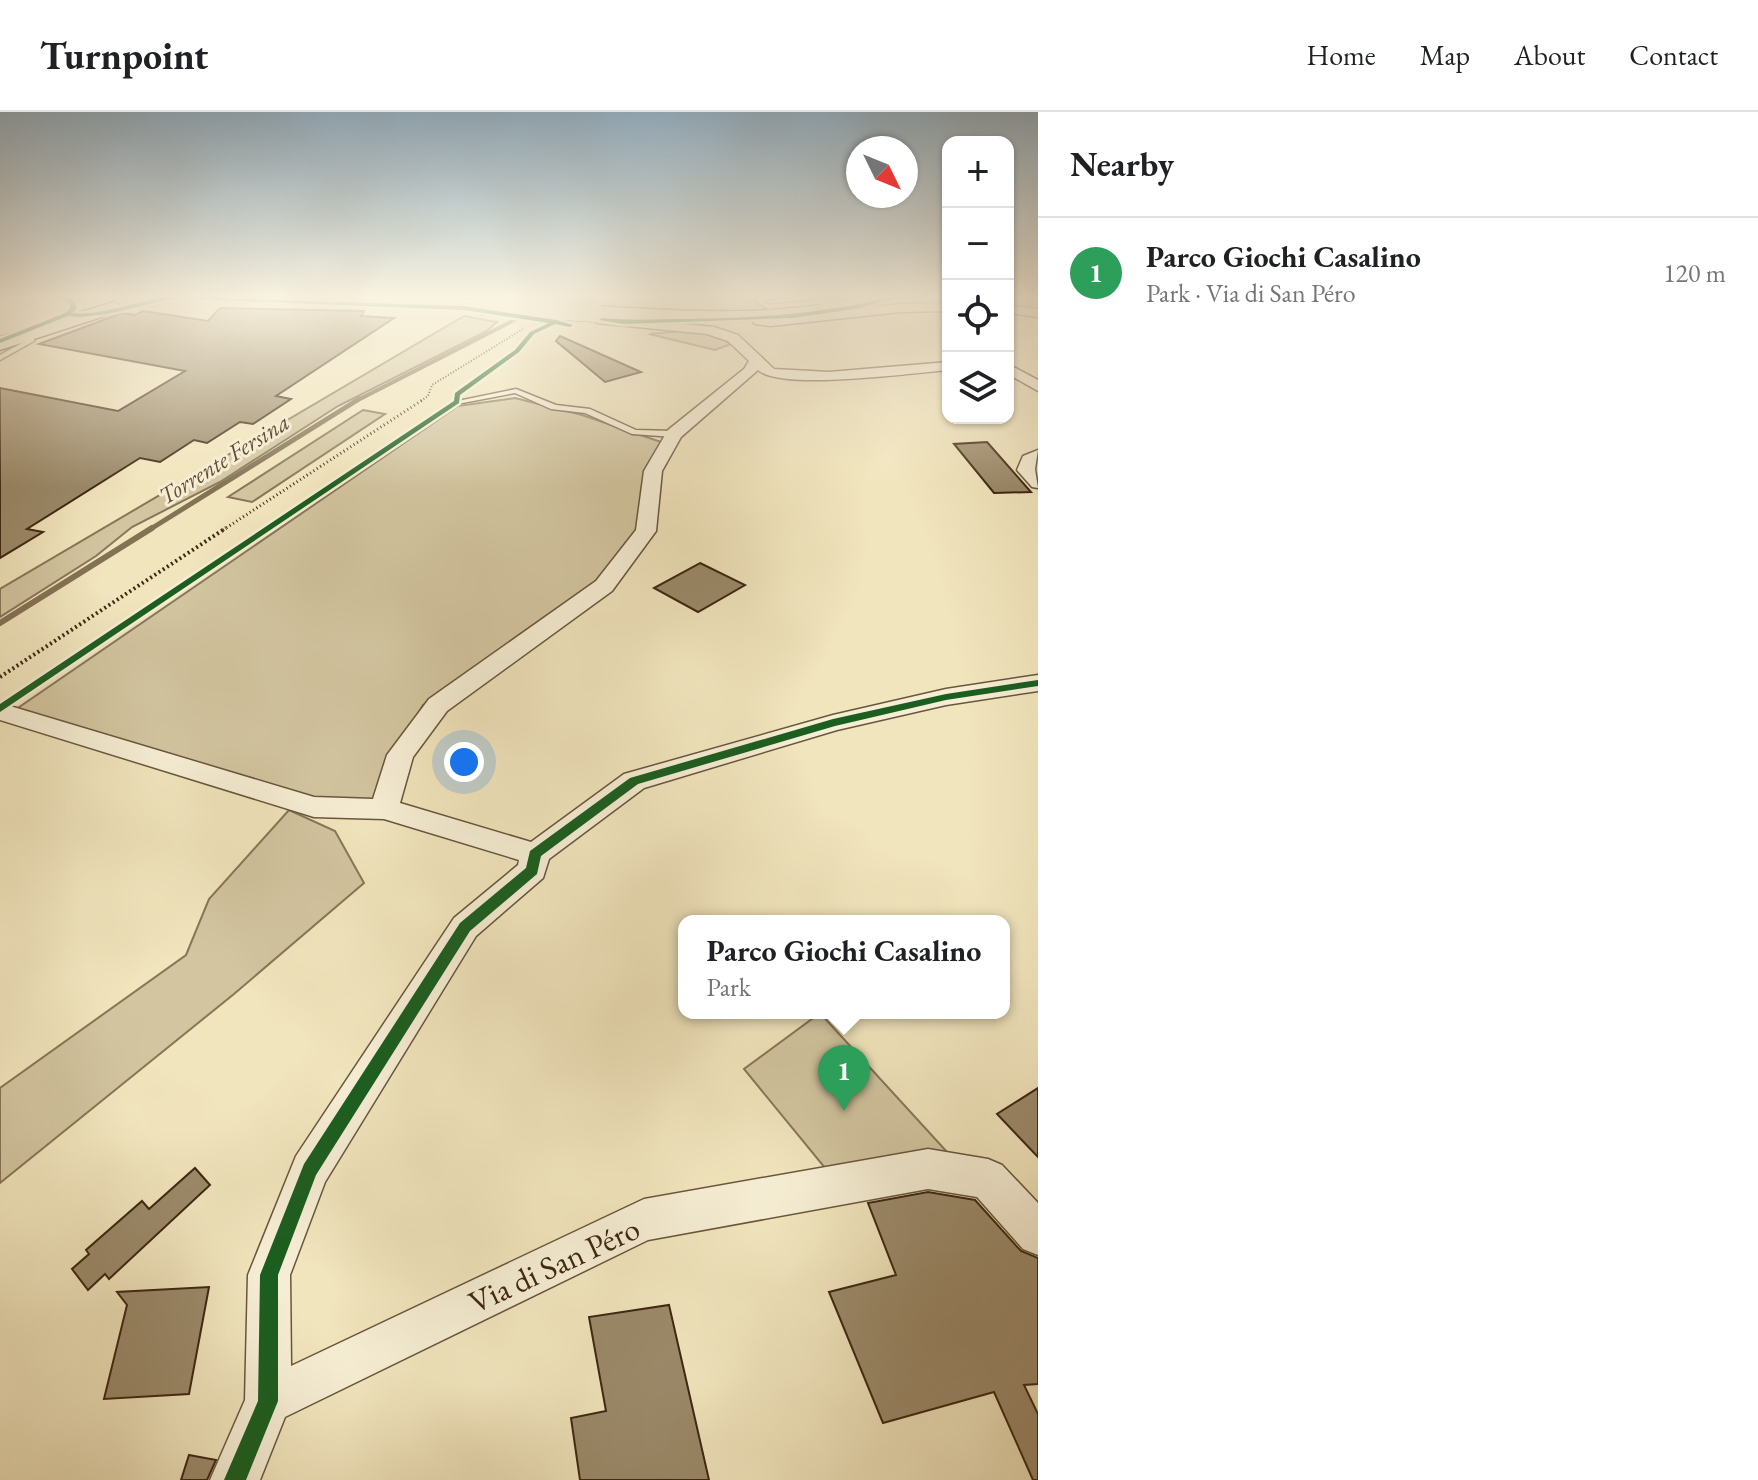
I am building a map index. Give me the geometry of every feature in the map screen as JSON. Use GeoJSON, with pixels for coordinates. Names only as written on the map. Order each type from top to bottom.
{"type":"FeatureCollection","features":[{"type":"Feature","properties":{"kind":"street"},"geometry":{"type":"LineString","coordinates":[[384,809],[400,755],[438,705],[604,586],[646,531],[653,471],[674,434],[750,372],[756,361],[770,373],[794,376],[942,366]]}},
{"type":"Feature","properties":{"kind":"street"},"geometry":{"type":"LineString","coordinates":[[1014,372],[1038,386]]}},
{"type":"Feature","properties":{"kind":"street"},"geometry":{"type":"LineString","coordinates":[[1038,455],[1029,460],[1026,470],[1038,483]]}},
{"type":"Feature","properties":{"kind":"street"},"geometry":{"type":"LineString","coordinates":[[235,1480],[268,1401],[269,1275],[310,1170],[465,927],[532,870],[535,854],[634,781],[833,723],[946,697],[1038,683]]}},
{"type":"Feature","properties":{"kind":"street"},"geometry":{"type":"LineString","coordinates":[[0,711],[314,807],[384,809],[535,854]]}},
{"type":"Feature","properties":{"kind":"street","name":"Via di San Péro"},"geometry":{"type":"LineString","coordinates":[[268,1401],[644,1220],[928,1169],[988,1179],[1038,1234]]}},
{"type":"Feature","properties":{"kind":"lane"},"geometry":{"type":"LineString","coordinates":[[457,402],[516,391],[554,407],[587,411],[635,432],[674,434]]}},
{"type":"Feature","properties":{"kind":"path"},"geometry":{"type":"LineString","coordinates":[[0,677],[428,396],[432,385],[474,361]]}},
{"type":"Feature","properties":{"kind":"shaded area"},"geometry":{"type":"Polygon","coordinates":[[[388,361],[428,361],[338,406],[220,482],[132,527],[96,556],[0,617],[0,589],[388,361]]]}},
{"type":"Feature","properties":{"kind":"shaded area"},"geometry":{"type":"Polygon","coordinates":[[[515,398],[582,415],[661,442],[642,531],[599,584],[461,683],[423,705],[395,754],[380,805],[315,804],[15,710],[458,406],[515,398]]]}},
{"type":"Feature","properties":{"kind":"shaded area"},"geometry":{"type":"Polygon","coordinates":[[[363,410],[385,414],[252,502],[228,497],[363,410]]]}},
{"type":"Feature","properties":{"kind":"shaded area"},"geometry":{"type":"Polygon","coordinates":[[[289,810],[335,831],[364,883],[234,994],[0,1183],[0,1088],[186,955],[209,899],[289,810]]]}},
{"type":"Feature","properties":{"kind":"shaded area"},"geometry":{"type":"Polygon","coordinates":[[[812,1019],[825,1019],[948,1153],[839,1185],[744,1069],[812,1019]]]}},
{"type":"Feature","properties":{"kind":"building"},"geometry":{"type":"Polygon","coordinates":[[[130,361],[329,361],[276,396],[291,399],[253,424],[240,422],[207,443],[194,440],[160,462],[140,458],[27,529],[43,532],[0,558],[0,388],[118,411],[185,371],[130,361]]]}},
{"type":"Feature","properties":{"kind":"building"},"geometry":{"type":"Polygon","coordinates":[[[580,361],[616,361],[641,372],[605,382],[580,361]]]}},
{"type":"Feature","properties":{"kind":"building"},"geometry":{"type":"Polygon","coordinates":[[[987,442],[1031,492],[994,493],[954,444],[987,442]]]}},
{"type":"Feature","properties":{"kind":"building"},"geometry":{"type":"Polygon","coordinates":[[[700,563],[745,585],[698,612],[654,588],[700,563]]]}},
{"type":"Feature","properties":{"kind":"building"},"geometry":{"type":"Polygon","coordinates":[[[1038,1088],[1038,1157],[997,1114],[1038,1088]]]}},
{"type":"Feature","properties":{"kind":"building"},"geometry":{"type":"Polygon","coordinates":[[[195,1168],[210,1185],[109,1279],[105,1274],[88,1290],[72,1269],[89,1254],[86,1250],[142,1201],[149,1209],[195,1168]]]}},
{"type":"Feature","properties":{"kind":"building"},"geometry":{"type":"Polygon","coordinates":[[[928,1192],[975,1200],[1021,1251],[1038,1258],[1038,1384],[1024,1385],[1038,1414],[1038,1480],[1033,1480],[994,1392],[883,1423],[829,1292],[896,1275],[868,1203],[928,1192]]]}},
{"type":"Feature","properties":{"kind":"building"},"geometry":{"type":"Polygon","coordinates":[[[209,1287],[189,1394],[104,1399],[127,1305],[117,1292],[209,1287]]]}},
{"type":"Feature","properties":{"kind":"building"},"geometry":{"type":"Polygon","coordinates":[[[669,1305],[709,1480],[580,1480],[571,1418],[606,1411],[589,1317],[669,1305]]]}},
{"type":"Feature","properties":{"kind":"building"},"geometry":{"type":"Polygon","coordinates":[[[189,1455],[216,1460],[207,1480],[181,1480],[189,1455]]]}},
{"type":"Feature","properties":{"kind":"waterway","name":"Torrente Fersina"},"geometry":{"type":"LineString","coordinates":[[356,401],[434,361]]}},
{"type":"Feature","properties":{"kind":"waterway","name":"Torrente Fersina"},"geometry":{"type":"LineString","coordinates":[[149,530],[359,399]]}},
{"type":"Feature","properties":{"kind":"waterway","name":"Torrente Fersina"},"geometry":{"type":"LineString","coordinates":[[0,623],[152,528]]}},
{"type":"Feature","properties":{"kind":"cycle path"},"geometry":{"type":"LineString","coordinates":[[0,709],[457,402],[457,394],[503,361]]}},
{"type":"Feature","properties":{"kind":"cycle path"},"geometry":{"type":"LineString","coordinates":[[235,1480],[268,1401],[269,1275],[310,1170],[465,927],[532,870],[535,854],[634,781],[833,723],[946,697],[1038,683]]}},
{"type":"Feature","properties":{"kind":"place","name":"Parco Giochi Casalino"},"geometry":{"type":"Point","coordinates":[844,1111]}}]}
